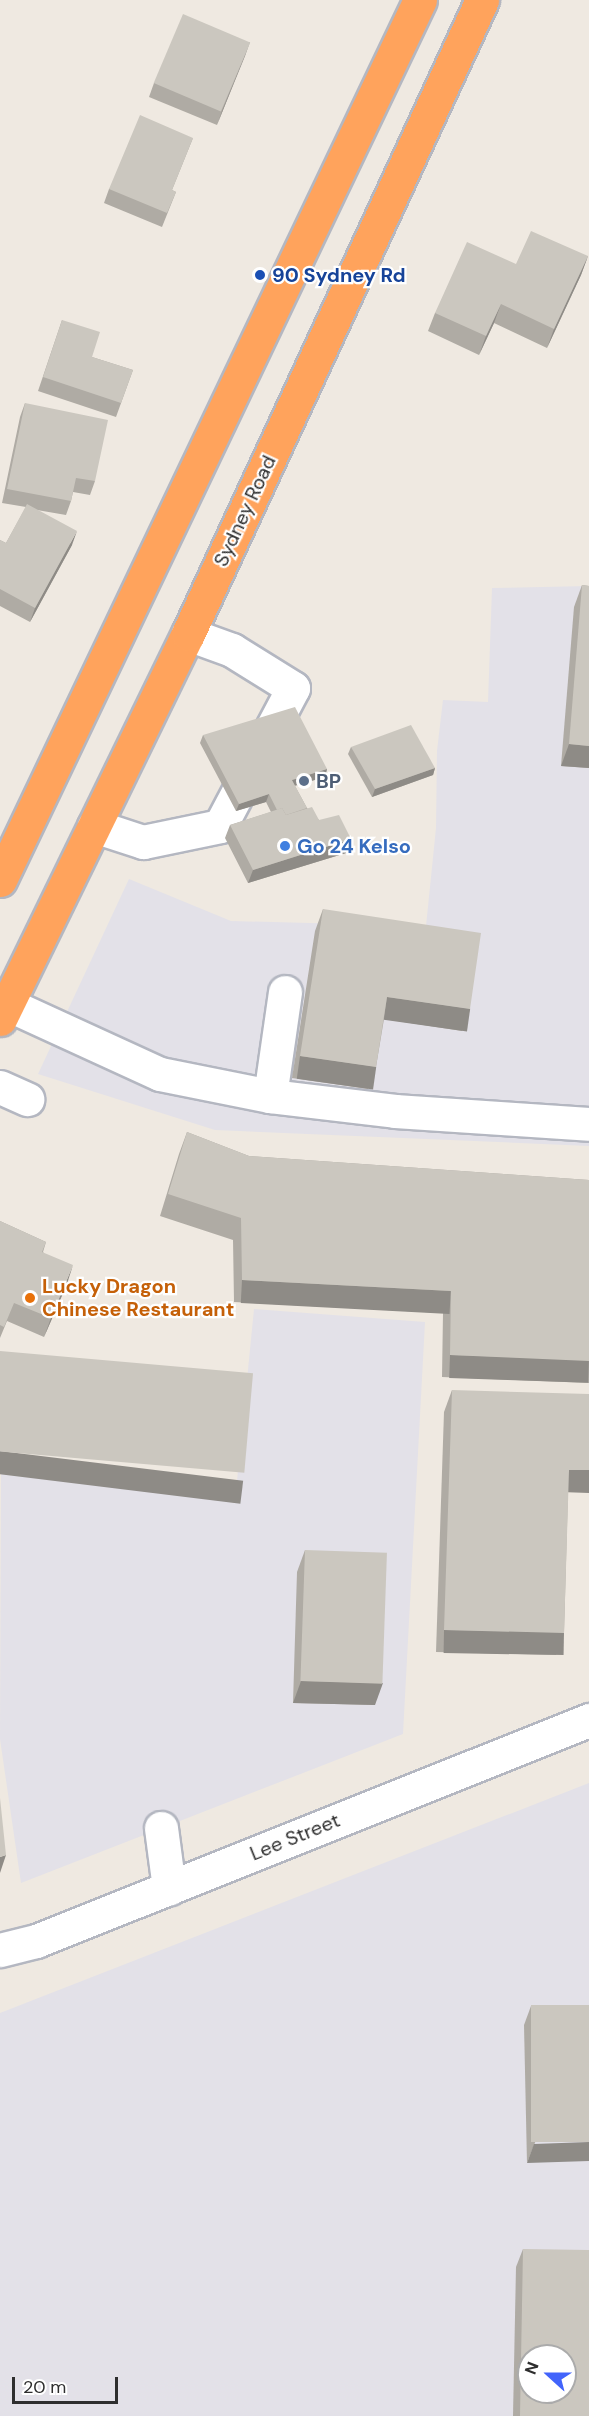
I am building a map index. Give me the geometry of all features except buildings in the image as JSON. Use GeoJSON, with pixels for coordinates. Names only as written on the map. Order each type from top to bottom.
{"type":"FeatureCollection","features":[{"type":"Feature","properties":{"kind":"highway"},"geometry":{"type":"LineString","coordinates":[[0,880],[420,0]]}},
{"type":"Feature","properties":{"kind":"highway","name":"Sydney Road"},"geometry":{"type":"LineString","coordinates":[[4,1011],[188,634],[482,0]]}},
{"type":"Feature","properties":{"kind":"street"},"geometry":{"type":"LineString","coordinates":[[94,826],[142,842],[220,826],[293,688],[231,650],[188,634]]}},
{"type":"Feature","properties":{"kind":"street"},"geometry":{"type":"LineString","coordinates":[[270,1096],[285,992]]}},
{"type":"Feature","properties":{"kind":"street"},"geometry":{"type":"LineString","coordinates":[[4,1011],[160,1074],[270,1096],[395,1111],[589,1124]]}},
{"type":"Feature","properties":{"kind":"street","name":"Lee Street"},"geometry":{"type":"LineString","coordinates":[[0,1950],[36,1941],[589,1719]]}},
{"type":"Feature","properties":{"kind":"street"},"geometry":{"type":"LineString","coordinates":[[161,1828],[169,1888]]}},
{"type":"Feature","properties":{"kind":"shaded area"},"geometry":{"type":"Polygon","coordinates":[[[589,586],[589,1146],[215,1130],[38,1074],[129,879],[231,921],[347,924],[425,936],[436,828],[437,751],[443,700],[488,702],[492,588],[589,586]]]}},
{"type":"Feature","properties":{"kind":"shaded area"},"geometry":{"type":"Polygon","coordinates":[[[254,1309],[425,1322],[403,1734],[21,1883],[0,1739],[1,1474],[235,1501],[254,1309]]]}},
{"type":"Feature","properties":{"kind":"shaded area"},"geometry":{"type":"Polygon","coordinates":[[[589,1783],[589,2416],[0,2416],[0,2013],[589,1783]]]}},
{"type":"Feature","properties":{"kind":"place","name":"90 Sydney Rd"},"geometry":{"type":"Point","coordinates":[260,275]}},
{"type":"Feature","properties":{"kind":"place","name":"BP"},"geometry":{"type":"Point","coordinates":[304,781]}},
{"type":"Feature","properties":{"kind":"place","name":"Go 24 Kelso"},"geometry":{"type":"Point","coordinates":[285,846]}},
{"type":"Feature","properties":{"kind":"place","name":"Lucky Dragon Chinese Restaurant"},"geometry":{"type":"Point","coordinates":[30,1298]}}]}
